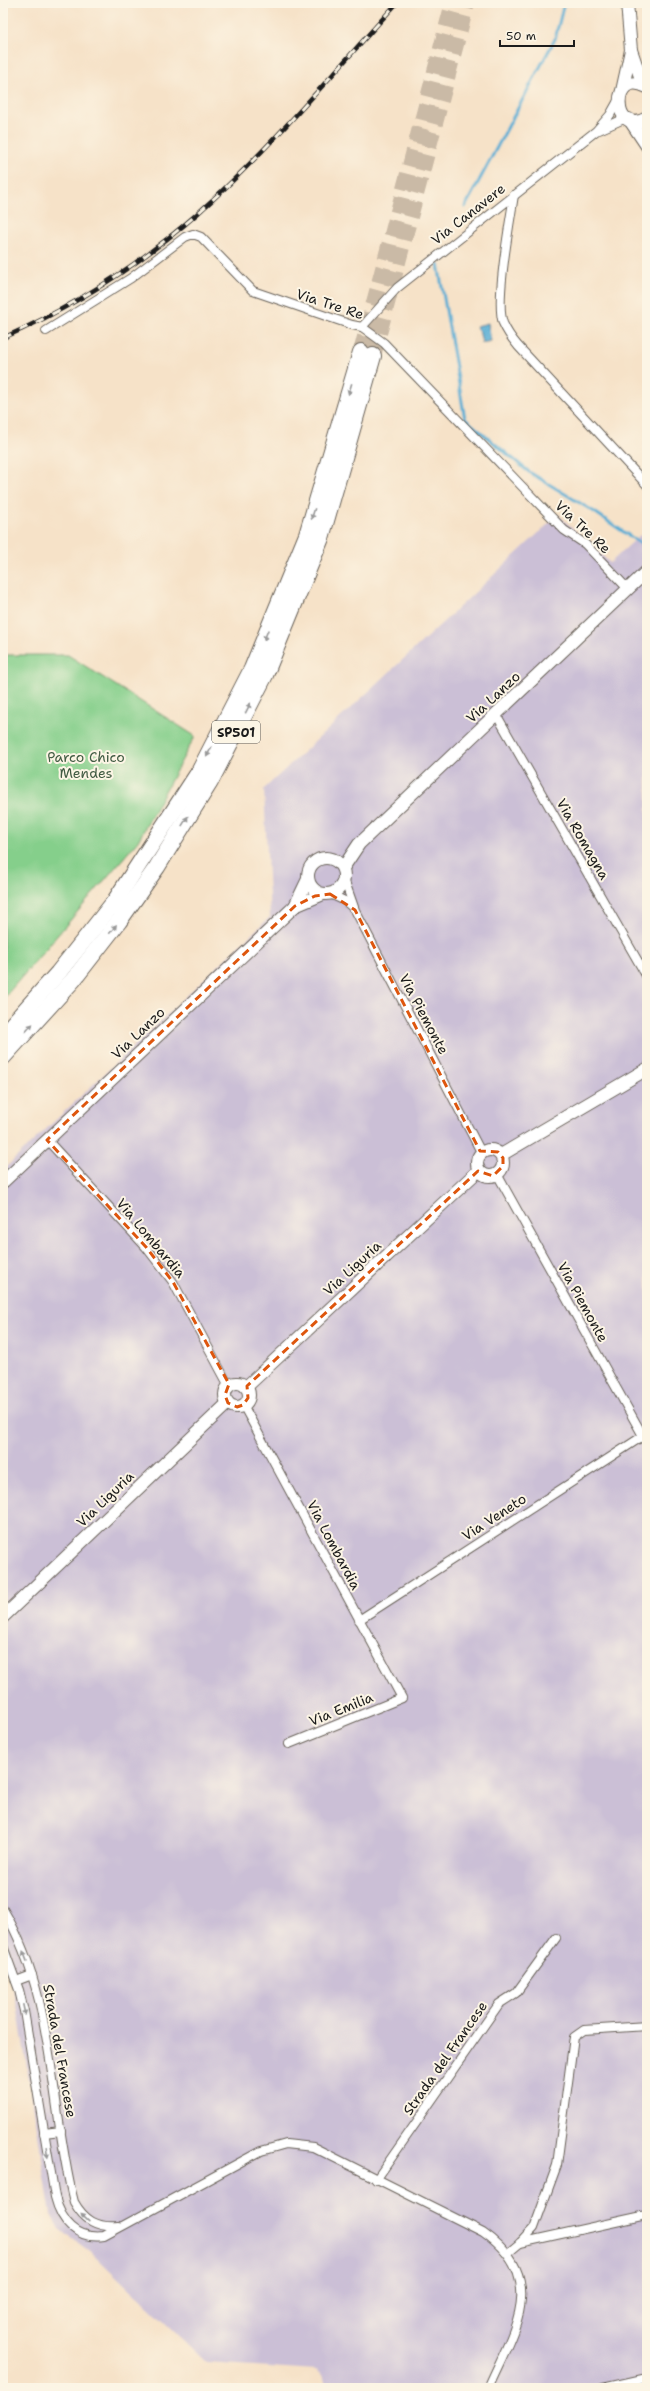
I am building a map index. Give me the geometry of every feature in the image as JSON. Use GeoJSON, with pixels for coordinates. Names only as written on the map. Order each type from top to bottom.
{"type":"FeatureCollection","features":[{"type":"Feature","properties":{"kind":"highway","name":"SP501"},"geometry":{"type":"LineString","coordinates":[[3,1035],[58,973],[115,901],[199,772],[252,669],[307,535],[367,354],[321,538],[265,675],[210,782],[157,866],[119,921],[73,980],[3,1057]]}},
{"type":"Feature","properties":{"kind":"street"},"geometry":{"type":"LineString","coordinates":[[620,95],[632,85],[646,86],[632,50],[627,3]]}},
{"type":"Feature","properties":{"kind":"street"},"geometry":{"type":"LineString","coordinates":[[632,50],[620,95],[620,111],[628,118],[647,146]]}},
{"type":"Feature","properties":{"kind":"street","name":"Via Canavere"},"geometry":{"type":"LineString","coordinates":[[362,327],[397,288],[596,131],[610,115],[620,95]]}},
{"type":"Feature","properties":{"kind":"street"},"geometry":{"type":"LineString","coordinates":[[628,118],[639,121],[647,118]]}},
{"type":"Feature","properties":{"kind":"street","name":"Via Canavere"},"geometry":{"type":"LineString","coordinates":[[596,131],[628,118]]}},
{"type":"Feature","properties":{"kind":"street"},"geometry":{"type":"LineString","coordinates":[[514,195],[500,310],[503,322],[518,346],[647,485]]}},
{"type":"Feature","properties":{"kind":"street","name":"Via Tre Re"},"geometry":{"type":"LineString","coordinates":[[46,331],[131,278],[184,237],[193,234],[201,237],[253,291],[270,299],[362,327],[384,343],[564,530],[584,544],[628,589]]}},
{"type":"Feature","properties":{"kind":"street","name":"Via Lanzo"},"geometry":{"type":"LineString","coordinates":[[332,858],[359,844],[647,571]]}},
{"type":"Feature","properties":{"kind":"street","name":"Via Romagna"},"geometry":{"type":"LineString","coordinates":[[496,714],[647,977]]}},
{"type":"Feature","properties":{"kind":"street","name":"Via Lanzo"},"geometry":{"type":"LineString","coordinates":[[344,874],[359,844]]}},
{"type":"Feature","properties":{"kind":"street"},"geometry":{"type":"LineString","coordinates":[[321,858],[332,858],[344,874],[339,888],[326,894],[313,889],[308,879],[309,868],[312,863],[321,858]]}},
{"type":"Feature","properties":{"kind":"street","name":"Via Piemonte"},"geometry":{"type":"LineString","coordinates":[[344,874],[355,910],[481,1152]]}},
{"type":"Feature","properties":{"kind":"street","name":"Via Lanzo"},"geometry":{"type":"LineString","coordinates":[[3,1182],[295,906],[308,879]]}},
{"type":"Feature","properties":{"kind":"street","name":"Via Lanzo"},"geometry":{"type":"LineString","coordinates":[[295,906],[326,894]]}},
{"type":"Feature","properties":{"kind":"street","name":"Via Piemonte"},"geometry":{"type":"LineString","coordinates":[[326,894],[345,901],[355,910]]}},
{"type":"Feature","properties":{"kind":"street"},"geometry":{"type":"LineString","coordinates":[[501,1155],[647,1068]]}},
{"type":"Feature","properties":{"kind":"street","name":"Via Lombardia"},"geometry":{"type":"LineString","coordinates":[[47,1140],[146,1247],[173,1282],[229,1386]]}},
{"type":"Feature","properties":{"kind":"street"},"geometry":{"type":"LineString","coordinates":[[490,1149],[501,1155],[503,1166],[497,1174],[489,1176],[479,1170],[476,1162],[481,1152],[490,1149]]}},
{"type":"Feature","properties":{"kind":"street","name":"Via Liguria"},"geometry":{"type":"LineString","coordinates":[[246,1387],[479,1170]]}},
{"type":"Feature","properties":{"kind":"street","name":"Via Piemonte"},"geometry":{"type":"LineString","coordinates":[[497,1174],[645,1440]]}},
{"type":"Feature","properties":{"kind":"street"},"geometry":{"type":"LineString","coordinates":[[237,1383],[246,1387],[248,1398],[243,1405],[237,1407],[228,1403],[225,1395],[229,1386],[237,1383]]}},
{"type":"Feature","properties":{"kind":"street","name":"Via Liguria"},"geometry":{"type":"LineString","coordinates":[[3,1617],[228,1403]]}},
{"type":"Feature","properties":{"kind":"street","name":"Via Lombardia"},"geometry":{"type":"LineString","coordinates":[[243,1405],[402,1698]]}},
{"type":"Feature","properties":{"kind":"street","name":"Via Veneto"},"geometry":{"type":"LineString","coordinates":[[359,1620],[645,1440]]}},
{"type":"Feature","properties":{"kind":"street","name":"Via Emilia"},"geometry":{"type":"LineString","coordinates":[[290,1744],[402,1698]]}},
{"type":"Feature","properties":{"kind":"street","name":"Strada del Francese"},"geometry":{"type":"LineString","coordinates":[[3,1909],[20,1943],[32,1975],[40,2007],[72,2194],[78,2210],[95,2224],[121,2226]]}},
{"type":"Feature","properties":{"kind":"street","name":"Strada del Francese"},"geometry":{"type":"LineString","coordinates":[[376,2180],[499,2004],[516,1993],[556,1938]]}},
{"type":"Feature","properties":{"kind":"street","name":"Strada del Francese"},"geometry":{"type":"LineString","coordinates":[[3,1946],[16,1981],[24,2011],[55,2197],[58,2208],[68,2225],[88,2236],[104,2236],[261,2151],[277,2146],[295,2144],[312,2147],[483,2232],[508,2253],[513,2260],[520,2279],[520,2307],[511,2335],[488,2388]]}},
{"type":"Feature","properties":{"kind":"street","name":"Strada del Francese"},"geometry":{"type":"LineString","coordinates":[[16,1981],[32,1975]]}},
{"type":"Feature","properties":{"kind":"street"},"geometry":{"type":"LineString","coordinates":[[508,2253],[534,2228],[557,2165],[574,2037],[584,2030],[647,2026]]}},
{"type":"Feature","properties":{"kind":"street","name":"Strada del Francese"},"geometry":{"type":"LineString","coordinates":[[44,2134],[61,2131]]}},
{"type":"Feature","properties":{"kind":"street"},"geometry":{"type":"LineString","coordinates":[[520,2243],[647,2215]]}},
{"type":"Feature","properties":{"kind":"street"},"geometry":{"type":"LineString","coordinates":[[603,2388],[647,2378]]}},
{"type":"Feature","properties":{"kind":"highlighted area"},"geometry":{"type":"Polygon","coordinates":[[[330,894],[355,910],[480,1151],[498,1152],[503,1158],[503,1166],[493,1176],[478,1171],[247,1386],[248,1398],[243,1405],[237,1407],[228,1403],[225,1395],[229,1384],[173,1282],[146,1247],[47,1140],[295,906],[315,896],[330,894]]]}},
{"type":"Feature","properties":{"kind":"shaded area"},"geometry":{"type":"Polygon","coordinates":[[[558,515],[610,563],[640,535],[647,540],[647,2388],[327,2388],[323,2375],[316,2370],[207,2363],[92,2253],[59,2229],[51,2215],[18,2011],[9,1973],[3,1963],[3,1170],[270,917],[264,789],[558,515]]]}},
{"type":"Feature","properties":{"kind":"green space","name":"Parco Chico Mendes"},"geometry":{"type":"Polygon","coordinates":[[[3,655],[68,655],[195,736],[138,841],[3,999],[3,655]]]}},
{"type":"Feature","properties":{"kind":"water"},"geometry":{"type":"Polygon","coordinates":[[[488,323],[491,341],[482,343],[479,330],[477,330],[476,326],[488,323]]]}},
{"type":"Feature","properties":{"kind":"waterway"},"geometry":{"type":"LineString","coordinates":[[465,207],[555,39],[564,3]]}},
{"type":"Feature","properties":{"kind":"waterway"},"geometry":{"type":"LineString","coordinates":[[438,264],[465,419],[529,472],[593,511],[647,548]]}},
{"type":"Feature","properties":{"kind":"tunnel"},"geometry":{"type":"LineString","coordinates":[[361,352],[453,3]]}},
{"type":"Feature","properties":{"kind":"tunnel"},"geometry":{"type":"LineString","coordinates":[[373,356],[467,3]]}},
{"type":"Feature","properties":{"kind":"railway"},"geometry":{"type":"LineString","coordinates":[[3,338],[80,299],[129,267],[175,233],[224,189],[275,138],[397,3]]}}]}
